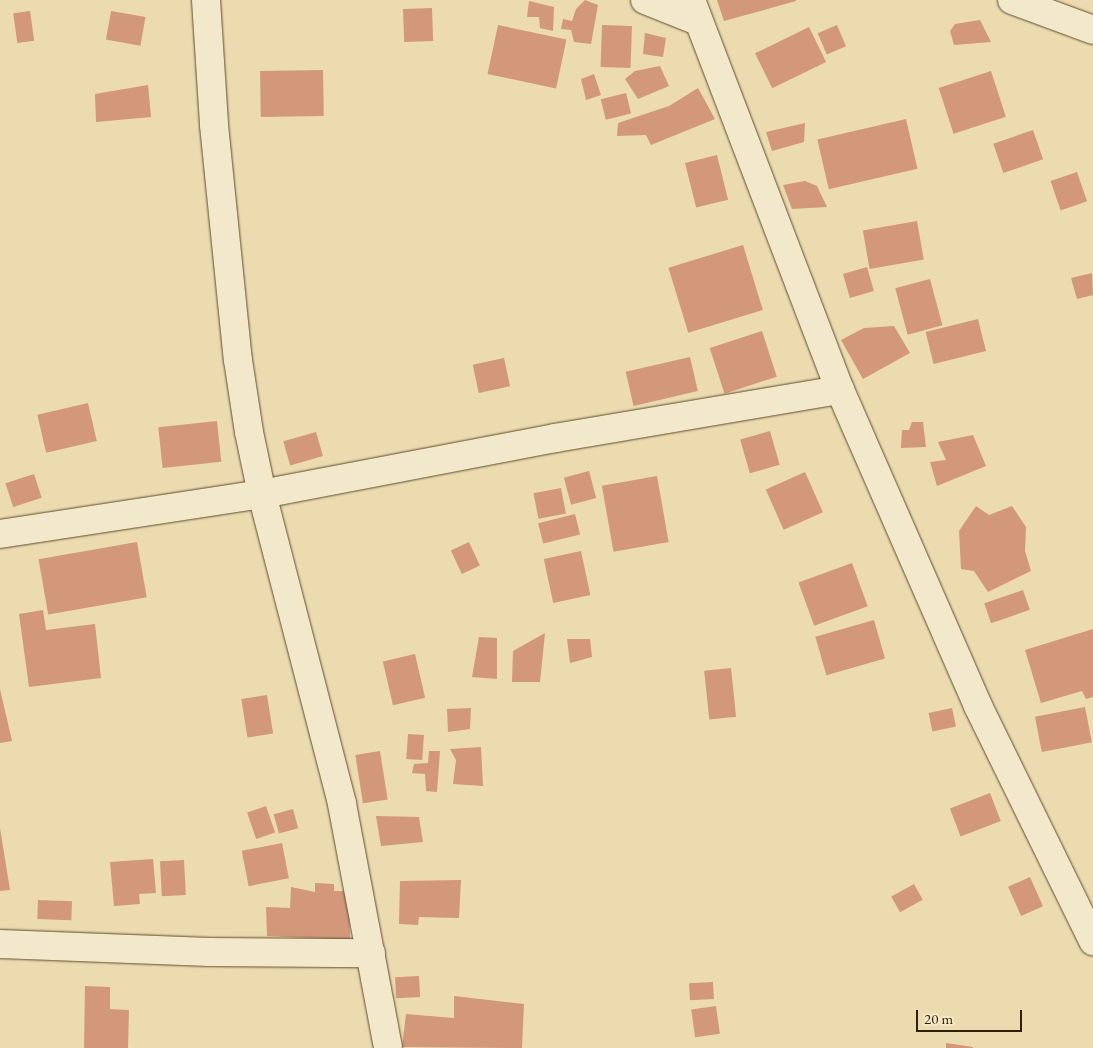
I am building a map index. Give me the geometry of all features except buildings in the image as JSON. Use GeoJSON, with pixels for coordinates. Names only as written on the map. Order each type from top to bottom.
{"type":"FeatureCollection","features":[{"type":"Feature","properties":{"kind":"street"},"geometry":{"type":"LineString","coordinates":[[206,0],[214,125],[238,360],[262,494],[342,804],[388,1048]]}},
{"type":"Feature","properties":{"kind":"street"},"geometry":{"type":"LineString","coordinates":[[645,0],[695,10],[840,390],[978,706],[1093,942]]}},
{"type":"Feature","properties":{"kind":"street"},"geometry":{"type":"LineString","coordinates":[[1012,0],[1093,30]]}},
{"type":"Feature","properties":{"kind":"street"},"geometry":{"type":"LineString","coordinates":[[0,534],[262,494],[555,438],[840,390]]}},
{"type":"Feature","properties":{"kind":"street"},"geometry":{"type":"LineString","coordinates":[[0,944],[209,952],[371,953]]}}]}
